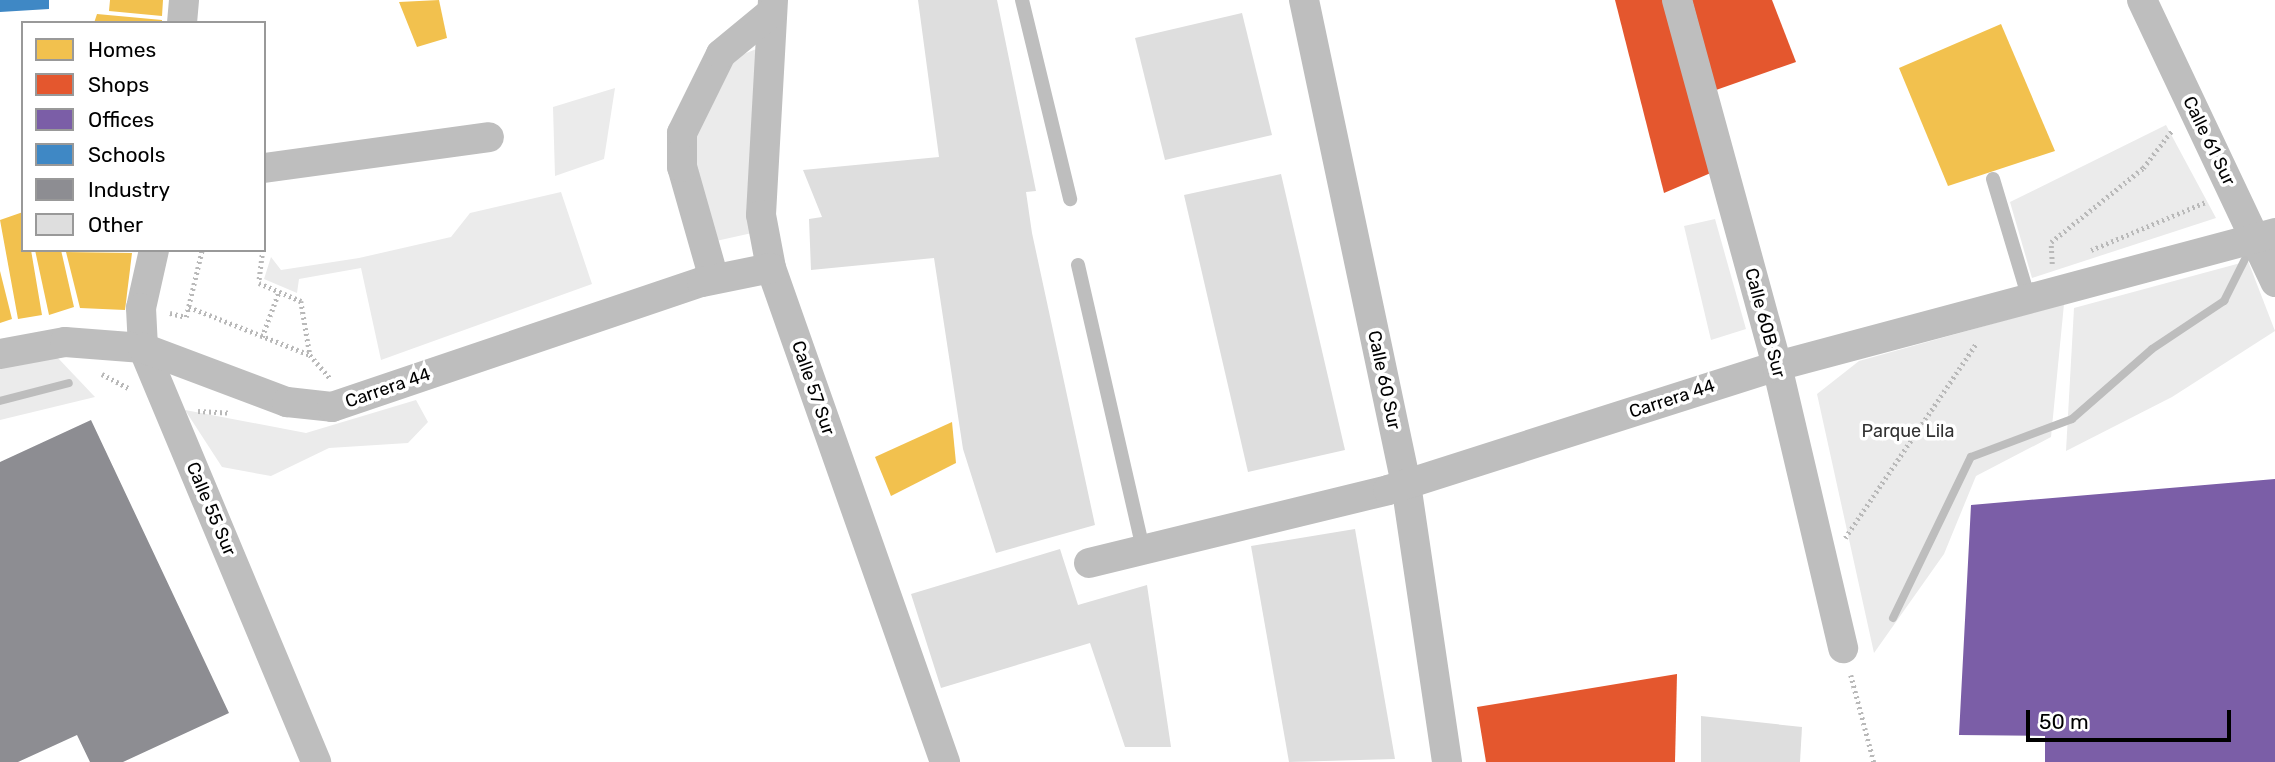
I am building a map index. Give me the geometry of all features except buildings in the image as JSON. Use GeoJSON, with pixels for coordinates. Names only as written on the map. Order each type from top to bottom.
{"type":"FeatureCollection","features":[{"type":"Feature","properties":{"kind":"street"},"geometry":{"type":"LineString","coordinates":[[182,21],[184,0]]}},
{"type":"Feature","properties":{"kind":"street","name":"Calle 60 Sur"},"geometry":{"type":"LineString","coordinates":[[1304,0],[1406,484],[1447,762]]}},
{"type":"Feature","properties":{"kind":"street","name":"Calle 60B Sur"},"geometry":{"type":"LineString","coordinates":[[1677,0],[1777,366],[1843,648]]}},
{"type":"Feature","properties":{"kind":"street","name":"Calle 61 Sur"},"geometry":{"type":"LineString","coordinates":[[2141,0],[2233,190],[2265,236],[2275,282]]}},
{"type":"Feature","properties":{"kind":"street"},"geometry":{"type":"LineString","coordinates":[[714,279],[682,167],[682,133],[721,54],[773,6]]}},
{"type":"Feature","properties":{"kind":"street","name":"Calle 57 Sur"},"geometry":{"type":"LineString","coordinates":[[773,6],[761,215],[771,268],[945,762]]}},
{"type":"Feature","properties":{"kind":"street"},"geometry":{"type":"LineString","coordinates":[[266,169],[489,137]]}},
{"type":"Feature","properties":{"kind":"street","name":"Carrera 44"},"geometry":{"type":"LineString","coordinates":[[1089,563],[1406,484],[1777,366],[2034,289],[2265,236]]}},
{"type":"Feature","properties":{"kind":"street","name":"Calle 55 Sur"},"geometry":{"type":"LineString","coordinates":[[154,252],[141,308],[169,410],[316,762]]}},
{"type":"Feature","properties":{"kind":"street","name":"Carrera 44"},"geometry":{"type":"LineString","coordinates":[[0,354],[65,342],[152,350],[288,402],[332,407],[714,279],[771,268]]}},
{"type":"Feature","properties":{"kind":"lane"},"geometry":{"type":"LineString","coordinates":[[1022,0],[1070,199]]}},
{"type":"Feature","properties":{"kind":"lane"},"geometry":{"type":"LineString","coordinates":[[1993,179],[2034,289]]}},
{"type":"Feature","properties":{"kind":"lane"},"geometry":{"type":"LineString","coordinates":[[1078,265],[1143,549]]}},
{"type":"Feature","properties":{"kind":"path"},"geometry":{"type":"LineString","coordinates":[[2034,289],[2051,242],[2143,168],[2176,121]]}},
{"type":"Feature","properties":{"kind":"path"},"geometry":{"type":"LineString","coordinates":[[2077,257],[2233,190]]}},
{"type":"Feature","properties":{"kind":"path"},"geometry":{"type":"LineString","coordinates":[[152,350],[164,312],[186,317],[202,252]]}},
{"type":"Feature","properties":{"kind":"path"},"geometry":{"type":"LineString","coordinates":[[263,252],[259,283],[301,302],[310,355]]}},
{"type":"Feature","properties":{"kind":"path"},"geometry":{"type":"LineString","coordinates":[[1824,567],[2034,289],[2064,262]]}},
{"type":"Feature","properties":{"kind":"path"},"geometry":{"type":"LineString","coordinates":[[262,337],[279,291]]}},
{"type":"Feature","properties":{"kind":"path"},"geometry":{"type":"LineString","coordinates":[[189,307],[310,355],[334,384]]}},
{"type":"Feature","properties":{"kind":"path"},"geometry":{"type":"LineString","coordinates":[[96,371],[169,410]]}},
{"type":"Feature","properties":{"kind":"path"},"geometry":{"type":"LineString","coordinates":[[1843,648],[1874,762]]}},
{"type":"Feature","properties":{"kind":"green space"},"geometry":{"type":"Polygon","coordinates":[[[759,48],[752,233],[707,243],[691,136],[726,61],[759,48]]]}},
{"type":"Feature","properties":{"kind":"green space"},"geometry":{"type":"Polygon","coordinates":[[[615,88],[604,159],[555,176],[553,107],[615,88]]]}},
{"type":"Feature","properties":{"kind":"green space"},"geometry":{"type":"Polygon","coordinates":[[[2166,125],[2216,218],[2032,278],[2010,202],[2166,125]]]}},
{"type":"Feature","properties":{"kind":"green space"},"geometry":{"type":"Polygon","coordinates":[[[561,192],[592,284],[381,360],[361,268],[299,279],[297,293],[264,279],[271,257],[281,270],[359,258],[451,237],[470,213],[561,192]]]}},
{"type":"Feature","properties":{"kind":"green space"},"geometry":{"type":"Polygon","coordinates":[[[1715,219],[1746,329],[1711,340],[1684,226],[1715,219]]]}},
{"type":"Feature","properties":{"kind":"green space"},"geometry":{"type":"Polygon","coordinates":[[[2248,261],[2275,331],[2172,397],[2066,451],[2074,308],[2248,261]]]}},
{"type":"Feature","properties":{"kind":"green space","name":"Parque Lila"},"geometry":{"type":"Polygon","coordinates":[[[2064,304],[2051,437],[1976,476],[1944,554],[1874,653],[1817,394],[1859,361],[2064,304]]]}},
{"type":"Feature","properties":{"kind":"green space"},"geometry":{"type":"Polygon","coordinates":[[[57,357],[95,397],[0,420],[0,365],[57,357]]]}},
{"type":"Feature","properties":{"kind":"green space"},"geometry":{"type":"Polygon","coordinates":[[[416,400],[428,422],[408,443],[329,448],[271,476],[222,467],[185,410],[306,433],[416,400]]]}},
{"type":"Feature","properties":{"kind":"waterway"},"geometry":{"type":"LineString","coordinates":[[1893,618],[1971,457],[2072,419],[2152,349],[2224,301],[2246,257]]}},
{"type":"Feature","properties":{"kind":"waterway"},"geometry":{"type":"LineString","coordinates":[[0,401],[69,383]]}}]}
